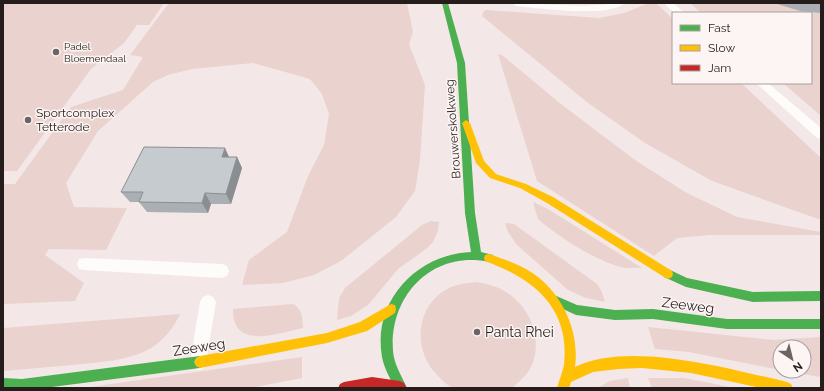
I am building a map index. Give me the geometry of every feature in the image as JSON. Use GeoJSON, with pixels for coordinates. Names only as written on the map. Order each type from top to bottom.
{"type":"FeatureCollection","features":[{"type":"Feature","properties":{"kind":"main road","name":"Brouwerskolkweg"},"geometry":{"type":"LineString","coordinates":[[445,3],[460,63],[466,123],[470,213],[476,255]]}},
{"type":"Feature","properties":{"kind":"main road"},"geometry":{"type":"LineString","coordinates":[[466,123],[480,163],[493,176],[523,186],[550,200],[665,273],[686,282],[754,297],[821,296]]}},
{"type":"Feature","properties":{"kind":"main road"},"geometry":{"type":"LineString","coordinates":[[401,388],[387,352],[386,336],[391,309],[400,291],[418,272],[443,259],[476,255],[494,258],[521,269],[542,285],[554,300],[562,315],[569,335],[571,359],[568,377],[563,388]]}},
{"type":"Feature","properties":{"kind":"main road","name":"Zeeweg"},"geometry":{"type":"LineString","coordinates":[[554,300],[576,310],[615,315],[653,314],[727,324],[821,324]]}},
{"type":"Feature","properties":{"kind":"main road","name":"Zeeweg"},"geometry":{"type":"LineString","coordinates":[[3,384],[22,385],[198,362],[327,338],[363,327],[391,309]]}},
{"type":"Feature","properties":{"kind":"main road"},"geometry":{"type":"LineString","coordinates":[[568,377],[592,366],[629,363],[682,364],[787,388]]}},
{"type":"Feature","properties":{"kind":"main road"},"geometry":{"type":"LineString","coordinates":[[344,388],[372,383],[401,388]]}},
{"type":"Feature","properties":{"kind":"lane"},"geometry":{"type":"LineString","coordinates":[[516,3],[580,8],[614,6],[621,3]]}},
{"type":"Feature","properties":{"kind":"lane"},"geometry":{"type":"LineString","coordinates":[[668,3],[679,12]]}},
{"type":"Feature","properties":{"kind":"lane"},"geometry":{"type":"LineString","coordinates":[[762,84],[821,135]]}},
{"type":"Feature","properties":{"kind":"lane"},"geometry":{"type":"LineString","coordinates":[[84,264],[222,271]]}},
{"type":"Feature","properties":{"kind":"lane"},"geometry":{"type":"LineString","coordinates":[[198,362],[208,302]]}},
{"type":"Feature","properties":{"kind":"shaded area","name":"Sportcomplex Tetterode"},"geometry":{"type":"Polygon","coordinates":[[[3,3],[164,3],[149,25],[137,25],[124,43],[91,69],[17,171],[3,171],[3,3]]]}},
{"type":"Feature","properties":{"kind":"shaded area"},"geometry":{"type":"Polygon","coordinates":[[[169,3],[407,3],[413,32],[409,44],[425,85],[420,160],[415,191],[396,217],[341,261],[314,275],[283,283],[242,285],[249,260],[287,232],[308,176],[324,145],[329,114],[322,94],[310,79],[253,63],[192,69],[168,75],[153,82],[98,131],[66,183],[74,207],[127,208],[106,250],[49,249],[45,255],[84,283],[75,301],[3,304],[3,184],[15,184],[71,107],[123,90],[143,57],[130,55],[169,3]]]}},
{"type":"Feature","properties":{"kind":"shaded area"},"geometry":{"type":"Polygon","coordinates":[[[649,3],[657,4],[672,18],[672,84],[742,84],[821,158],[821,220],[712,181],[645,143],[588,103],[482,16],[484,11],[487,10],[599,18],[624,13],[649,3]]]}},
{"type":"Feature","properties":{"kind":"shaded area"},"geometry":{"type":"Polygon","coordinates":[[[690,3],[821,3],[821,116],[784,84],[812,84],[812,12],[700,12],[690,3]]]}},
{"type":"Feature","properties":{"kind":"shaded area"},"geometry":{"type":"Polygon","coordinates":[[[498,54],[502,55],[561,104],[635,160],[685,192],[737,217],[821,232],[821,235],[710,235],[677,238],[654,256],[537,181],[498,54]]]}},
{"type":"Feature","properties":{"kind":"shaded area"},"geometry":{"type":"Polygon","coordinates":[[[533,202],[548,209],[642,268],[623,268],[600,259],[577,247],[538,219],[533,202]]]}},
{"type":"Feature","properties":{"kind":"shaded area"},"geometry":{"type":"Polygon","coordinates":[[[431,221],[439,222],[438,231],[433,242],[426,249],[398,269],[368,305],[351,316],[337,320],[339,298],[345,288],[422,225],[431,221]]]}},
{"type":"Feature","properties":{"kind":"shaded area"},"geometry":{"type":"Polygon","coordinates":[[[505,223],[514,224],[597,284],[601,290],[605,302],[586,298],[568,290],[517,245],[508,232],[505,223]]]}},
{"type":"Feature","properties":{"kind":"shaded area"},"geometry":{"type":"Polygon","coordinates":[[[477,282],[488,284],[506,292],[521,305],[532,322],[536,342],[532,366],[521,380],[512,388],[459,389],[451,387],[437,375],[429,365],[424,353],[421,341],[421,329],[429,306],[447,289],[462,284],[477,282]]]}},
{"type":"Feature","properties":{"kind":"shaded area"},"geometry":{"type":"Polygon","coordinates":[[[293,304],[300,311],[303,328],[258,336],[248,335],[240,330],[235,322],[233,309],[293,304]]]}},
{"type":"Feature","properties":{"kind":"shaded area"},"geometry":{"type":"Polygon","coordinates":[[[180,314],[171,329],[160,341],[135,355],[106,362],[3,371],[3,328],[180,314]]]}},
{"type":"Feature","properties":{"kind":"shaded area"},"geometry":{"type":"Polygon","coordinates":[[[648,327],[772,340],[772,368],[689,352],[655,349],[648,327]]]}},
{"type":"Feature","properties":{"kind":"shaded area"},"geometry":{"type":"Polygon","coordinates":[[[821,337],[821,377],[812,376],[812,339],[790,339],[821,337]]]}},
{"type":"Feature","properties":{"kind":"shaded area"},"geometry":{"type":"Polygon","coordinates":[[[302,357],[302,378],[250,388],[83,388],[302,357]]]}},
{"type":"Feature","properties":{"kind":"shaded area"},"geometry":{"type":"Polygon","coordinates":[[[628,378],[630,388],[597,388],[610,381],[628,378]]]}},
{"type":"Feature","properties":{"kind":"shaded area"},"geometry":{"type":"Polygon","coordinates":[[[648,378],[684,378],[735,388],[652,388],[648,378]]]}},
{"type":"Feature","properties":{"kind":"building"},"geometry":{"type":"Polygon","coordinates":[[[144,147],[225,148],[222,157],[237,157],[226,194],[205,193],[202,203],[139,202],[143,192],[121,192],[144,147]]]}},
{"type":"Feature","properties":{"kind":"traffic: fast"},"geometry":{"type":"LineString","coordinates":[[445,3],[461,63],[470,213],[476,255]]}},
{"type":"Feature","properties":{"kind":"traffic: fast"},"geometry":{"type":"LineString","coordinates":[[401,388],[390,366],[387,351],[389,322],[393,308],[399,296],[418,274],[430,267],[449,259],[460,257],[478,256],[489,258]]}},
{"type":"Feature","properties":{"kind":"traffic: fast"},"geometry":{"type":"LineString","coordinates":[[668,274],[686,282],[753,297],[821,296]]}},
{"type":"Feature","properties":{"kind":"traffic: fast"},"geometry":{"type":"LineString","coordinates":[[554,300],[576,310],[615,315],[653,314],[727,324],[821,324]]}},
{"type":"Feature","properties":{"kind":"traffic: fast"},"geometry":{"type":"LineString","coordinates":[[3,384],[22,385],[200,362]]}},
{"type":"Feature","properties":{"kind":"traffic: slow"},"geometry":{"type":"LineString","coordinates":[[466,123],[480,163],[493,176],[523,186],[550,200],[668,274]]}},
{"type":"Feature","properties":{"kind":"traffic: slow"},"geometry":{"type":"LineString","coordinates":[[489,258],[510,265],[529,276],[544,290],[557,306],[566,324],[570,344],[569,366],[563,388]]}},
{"type":"Feature","properties":{"kind":"traffic: slow"},"geometry":{"type":"LineString","coordinates":[[200,362],[327,338],[363,327],[391,309]]}},
{"type":"Feature","properties":{"kind":"traffic: slow"},"geometry":{"type":"LineString","coordinates":[[568,377],[590,367],[618,363],[642,362],[691,367],[787,388]]}},
{"type":"Feature","properties":{"kind":"traffic: jam"},"geometry":{"type":"LineString","coordinates":[[344,388],[372,383],[400,387]]}},
{"type":"Feature","properties":{"kind":"place","name":"Padel Bloemendaal"},"geometry":{"type":"Point","coordinates":[56,52]}},
{"type":"Feature","properties":{"kind":"place","name":"Sportcomplex Tetterode"},"geometry":{"type":"Point","coordinates":[28,120]}},
{"type":"Feature","properties":{"kind":"place","name":"Panta Rhei"},"geometry":{"type":"Point","coordinates":[477,332]}}]}
